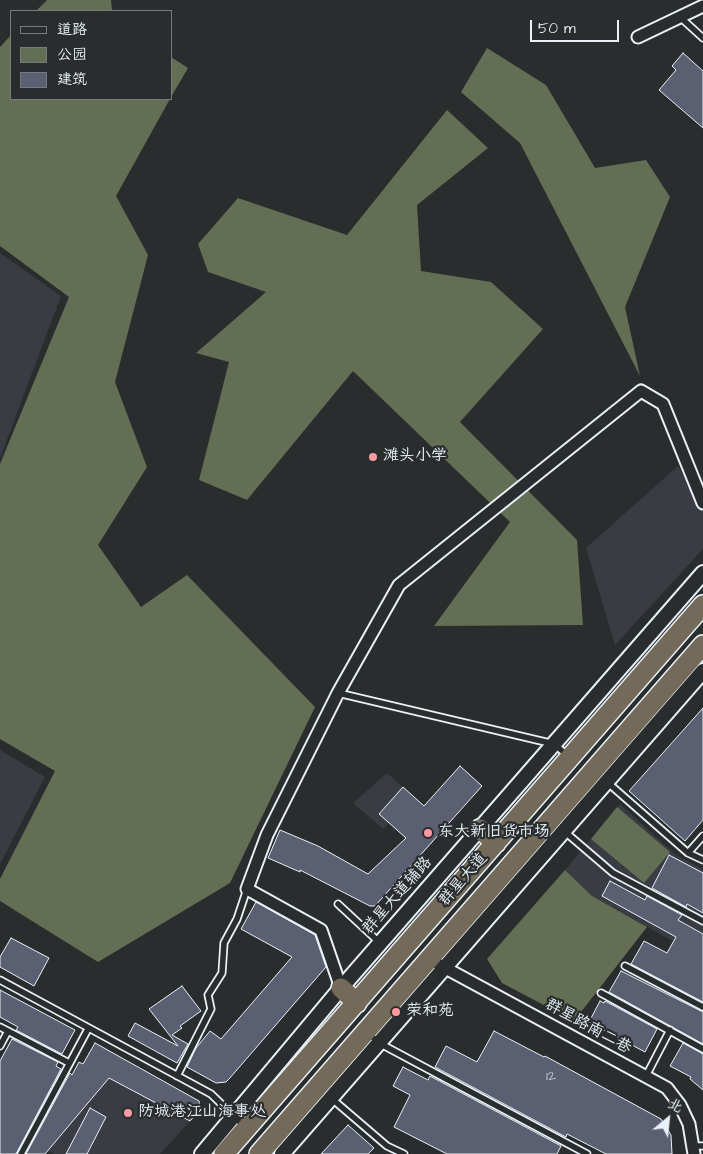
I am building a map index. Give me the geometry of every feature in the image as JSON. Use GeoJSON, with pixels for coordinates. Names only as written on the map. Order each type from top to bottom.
{"type":"FeatureCollection","features":[{"type":"Feature","properties":{"kind":"highway","name":"群星大道"},"geometry":{"type":"LineString","coordinates":[[224,1154],[240,1122],[300,1069],[703,605]]}},
{"type":"Feature","properties":{"kind":"highway","name":"群星大道"},"geometry":{"type":"LineString","coordinates":[[259,1154],[325,1092],[373,1038],[601,776],[703,645]]}},
{"type":"Feature","properties":{"kind":"highway"},"geometry":{"type":"LineString","coordinates":[[480,828],[496,843]]}},
{"type":"Feature","properties":{"kind":"highway"},"geometry":{"type":"LineString","coordinates":[[341,988],[357,1003]]}},
{"type":"Feature","properties":{"kind":"highway"},"geometry":{"type":"LineString","coordinates":[[300,1069],[325,1092]]}},
{"type":"Feature","properties":{"kind":"street"},"geometry":{"type":"LineString","coordinates":[[638,37],[703,6]]}},
{"type":"Feature","properties":{"kind":"street"},"geometry":{"type":"LineString","coordinates":[[341,988],[321,930],[247,889],[267,835],[338,693],[399,586],[641,391],[663,404],[703,503]]}},
{"type":"Feature","properties":{"kind":"street","name":"群星大道辅路"},"geometry":{"type":"LineString","coordinates":[[202,1154],[240,1122],[341,988],[703,573]]}},
{"type":"Feature","properties":{"kind":"street"},"geometry":{"type":"LineString","coordinates":[[601,776],[703,671]]}},
{"type":"Feature","properties":{"kind":"street","name":"群星路南二巷"},"geometry":{"type":"LineString","coordinates":[[437,964],[667,1088],[677,1101],[689,1124],[697,1149]]}},
{"type":"Feature","properties":{"kind":"street"},"geometry":{"type":"LineString","coordinates":[[282,1154],[325,1092]]}},
{"type":"Feature","properties":{"kind":"lane"},"geometry":{"type":"LineString","coordinates":[[680,17],[703,38]]}},
{"type":"Feature","properties":{"kind":"lane"},"geometry":{"type":"LineString","coordinates":[[338,693],[554,744],[571,758]]}},
{"type":"Feature","properties":{"kind":"lane"},"geometry":{"type":"LineString","coordinates":[[601,776],[688,853],[703,860]]}},
{"type":"Feature","properties":{"kind":"lane"},"geometry":{"type":"LineString","coordinates":[[558,825],[613,873],[703,921]]}},
{"type":"Feature","properties":{"kind":"lane"},"geometry":{"type":"LineString","coordinates":[[688,853],[703,836]]}},
{"type":"Feature","properties":{"kind":"lane"},"geometry":{"type":"LineString","coordinates":[[177,1076],[211,1009],[208,995],[222,973],[224,943],[237,919],[247,889]]}},
{"type":"Feature","properties":{"kind":"lane"},"geometry":{"type":"LineString","coordinates":[[338,904],[380,943]]}},
{"type":"Feature","properties":{"kind":"lane"},"geometry":{"type":"LineString","coordinates":[[625,966],[703,1007]]}},
{"type":"Feature","properties":{"kind":"lane"},"geometry":{"type":"LineString","coordinates":[[0,980],[210,1094],[240,1122]]}},
{"type":"Feature","properties":{"kind":"lane"},"geometry":{"type":"LineString","coordinates":[[601,993],[703,1049]]}},
{"type":"Feature","properties":{"kind":"lane"},"geometry":{"type":"LineString","coordinates":[[0,1027],[69,1063]]}},
{"type":"Feature","properties":{"kind":"lane"},"geometry":{"type":"LineString","coordinates":[[21,1154],[88,1029]]}},
{"type":"Feature","properties":{"kind":"lane"},"geometry":{"type":"LineString","coordinates":[[646,1077],[670,1030]]}},
{"type":"Feature","properties":{"kind":"lane"},"geometry":{"type":"LineString","coordinates":[[0,1046],[8,1031]]}},
{"type":"Feature","properties":{"kind":"lane"},"geometry":{"type":"LineString","coordinates":[[373,1038],[586,1154]]}},
{"type":"Feature","properties":{"kind":"lane"},"geometry":{"type":"LineString","coordinates":[[325,1092],[387,1146],[404,1154]]}},
{"type":"Feature","properties":{"kind":"shaded area"},"geometry":{"type":"Polygon","coordinates":[[[0,253],[61,296],[0,458],[0,253]]]}},
{"type":"Feature","properties":{"kind":"shaded area"},"geometry":{"type":"Polygon","coordinates":[[[678,466],[703,510],[703,549],[615,645],[586,548],[678,466]]]}},
{"type":"Feature","properties":{"kind":"shaded area"},"geometry":{"type":"Polygon","coordinates":[[[0,750],[45,777],[0,864],[0,750]]]}},
{"type":"Feature","properties":{"kind":"shaded area"},"geometry":{"type":"Polygon","coordinates":[[[387,773],[447,826],[423,853],[389,823],[383,829],[353,803],[387,773]]]}},
{"type":"Feature","properties":{"kind":"shaded area"},"geometry":{"type":"Polygon","coordinates":[[[620,804],[676,855],[703,869],[703,958],[592,896],[565,870],[620,804]]]}},
{"type":"Feature","properties":{"kind":"shaded area","name":"防城港江山海事处"},"geometry":{"type":"Polygon","coordinates":[[[109,1078],[190,1121],[160,1154],[54,1154],[48,1151],[109,1078]]]}},
{"type":"Feature","properties":{"kind":"green space"},"geometry":{"type":"Polygon","coordinates":[[[47,0],[111,0],[112,10],[37,10],[47,0]]]}},
{"type":"Feature","properties":{"kind":"green space"},"geometry":{"type":"Polygon","coordinates":[[[10,36],[10,100],[169,100],[116,196],[148,255],[115,382],[147,467],[98,545],[141,607],[187,575],[315,707],[230,883],[98,962],[0,901],[0,879],[55,771],[0,739],[0,464],[69,297],[0,246],[0,47],[10,36]]]}},
{"type":"Feature","properties":{"kind":"green space"},"geometry":{"type":"Polygon","coordinates":[[[487,48],[546,85],[595,168],[646,160],[670,197],[625,307],[640,376],[520,143],[461,92],[487,48]]]}},
{"type":"Feature","properties":{"kind":"green space"},"geometry":{"type":"Polygon","coordinates":[[[172,58],[188,68],[172,95],[172,58]]]}},
{"type":"Feature","properties":{"kind":"green space"},"geometry":{"type":"Polygon","coordinates":[[[447,110],[488,148],[417,205],[421,271],[491,282],[543,329],[460,422],[577,540],[583,625],[434,626],[510,522],[353,371],[247,500],[199,480],[229,362],[196,353],[266,292],[208,272],[198,244],[238,198],[347,235],[447,110]]]}},
{"type":"Feature","properties":{"kind":"green space"},"geometry":{"type":"Polygon","coordinates":[[[617,807],[670,852],[644,883],[591,839],[617,807]]]}},
{"type":"Feature","properties":{"kind":"green space"},"geometry":{"type":"Polygon","coordinates":[[[565,870],[592,896],[647,927],[574,1021],[502,983],[487,959],[565,870]]]}},
{"type":"Feature","properties":{"kind":"building"},"geometry":{"type":"Polygon","coordinates":[[[683,53],[703,71],[703,128],[659,90],[676,70],[672,66],[683,53]]]}},
{"type":"Feature","properties":{"kind":"building"},"geometry":{"type":"Polygon","coordinates":[[[703,708],[703,820],[685,841],[629,791],[703,708]]]}},
{"type":"Feature","properties":{"kind":"building"},"geometry":{"type":"Polygon","coordinates":[[[460,766],[482,786],[375,906],[370,906],[300,870],[300,872],[268,858],[280,830],[318,846],[368,874],[406,838],[379,814],[403,787],[424,806],[460,766]]]}},
{"type":"Feature","properties":{"kind":"building"},"geometry":{"type":"Polygon","coordinates":[[[669,855],[703,873],[703,913],[687,904],[686,907],[652,888],[669,855]]]}},
{"type":"Feature","properties":{"kind":"building"},"geometry":{"type":"Polygon","coordinates":[[[610,881],[645,900],[647,896],[682,915],[678,920],[703,934],[703,1002],[631,964],[644,941],[667,953],[676,937],[602,896],[610,881]]]}},
{"type":"Feature","properties":{"kind":"building"},"geometry":{"type":"Polygon","coordinates":[[[256,902],[315,935],[326,967],[229,1079],[226,1082],[216,1083],[187,1067],[196,1048],[210,1031],[221,1039],[292,957],[241,929],[256,902]]]}},
{"type":"Feature","properties":{"kind":"building"},"geometry":{"type":"Polygon","coordinates":[[[11,938],[49,958],[34,986],[0,967],[0,957],[11,938]]]}},
{"type":"Feature","properties":{"kind":"building"},"geometry":{"type":"Polygon","coordinates":[[[621,971],[703,1012],[703,1044],[609,992],[621,971]]]}},
{"type":"Feature","properties":{"kind":"building"},"geometry":{"type":"Polygon","coordinates":[[[182,986],[201,1011],[180,1026],[182,1028],[172,1035],[188,1044],[177,1063],[128,1036],[135,1023],[178,1046],[149,1009],[182,986]]]}},
{"type":"Feature","properties":{"kind":"building"},"geometry":{"type":"Polygon","coordinates":[[[0,990],[75,1030],[62,1054],[16,1030],[18,1027],[0,1017],[0,990]]]}},
{"type":"Feature","properties":{"kind":"building"},"geometry":{"type":"Polygon","coordinates":[[[600,1001],[604,1003],[605,1001],[657,1029],[645,1052],[589,1022],[600,1001]]]}},
{"type":"Feature","properties":{"kind":"building"},"geometry":{"type":"Polygon","coordinates":[[[494,1031],[545,1056],[661,1119],[671,1135],[672,1154],[606,1154],[567,1134],[566,1137],[435,1067],[446,1046],[477,1062],[494,1031]]]}},
{"type":"Feature","properties":{"kind":"building"},"geometry":{"type":"Polygon","coordinates":[[[12,1039],[58,1062],[56,1066],[61,1069],[16,1154],[0,1154],[0,1061],[12,1039]]]}},
{"type":"Feature","properties":{"kind":"building"},"geometry":{"type":"Polygon","coordinates":[[[95,1043],[199,1101],[201,1110],[190,1121],[109,1078],[45,1154],[26,1154],[70,1073],[72,1075],[79,1062],[83,1064],[95,1043]]]}},
{"type":"Feature","properties":{"kind":"building"},"geometry":{"type":"Polygon","coordinates":[[[683,1043],[703,1054],[703,1090],[690,1079],[691,1077],[670,1066],[683,1043]]]}},
{"type":"Feature","properties":{"kind":"building"},"geometry":{"type":"Polygon","coordinates":[[[403,1067],[428,1080],[430,1076],[561,1146],[557,1154],[447,1154],[394,1127],[410,1095],[393,1086],[403,1067]]]}},
{"type":"Feature","properties":{"kind":"building"},"geometry":{"type":"Polygon","coordinates":[[[90,1108],[106,1117],[87,1154],[66,1154],[90,1108]]]}},
{"type":"Feature","properties":{"kind":"building"},"geometry":{"type":"Polygon","coordinates":[[[348,1125],[374,1148],[368,1154],[321,1154],[348,1125]]]}},
{"type":"Feature","properties":{"kind":"place","name":"滩头小学"},"geometry":{"type":"Point","coordinates":[373,457]}},
{"type":"Feature","properties":{"kind":"place","name":"东大新旧货市场"},"geometry":{"type":"Point","coordinates":[428,833]}},
{"type":"Feature","properties":{"kind":"place","name":"荣和苑"},"geometry":{"type":"Point","coordinates":[396,1012]}},
{"type":"Feature","properties":{"kind":"place","name":"防城港江山海事处"},"geometry":{"type":"Point","coordinates":[128,1113]}}]}
